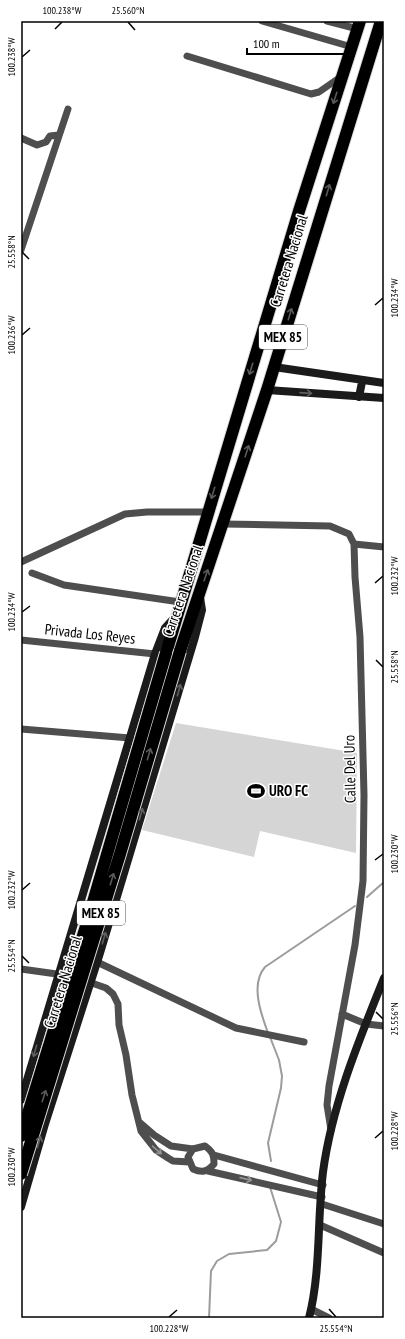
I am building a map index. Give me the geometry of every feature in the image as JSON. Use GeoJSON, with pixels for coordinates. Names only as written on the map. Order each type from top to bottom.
{"type":"FeatureCollection","features":[{"type":"Feature","properties":{"kind":"highway","name":"Carretera Nacional"},"geometry":{"type":"LineString","coordinates":[[21,1174],[180,651],[267,390],[382,22]]}},
{"type":"Feature","properties":{"kind":"highway","name":"Carretera Nacional"},"geometry":{"type":"LineString","coordinates":[[21,1136],[86,926],[161,653],[176,616],[298,211],[359,25]]}},
{"type":"Feature","properties":{"kind":"street"},"geometry":{"type":"LineString","coordinates":[[262,21],[352,47]]}},
{"type":"Feature","properties":{"kind":"street"},"geometry":{"type":"LineString","coordinates":[[326,21],[359,25]]}},
{"type":"Feature","properties":{"kind":"street"},"geometry":{"type":"LineString","coordinates":[[187,56],[311,94],[319,92],[342,76]]}},
{"type":"Feature","properties":{"kind":"street"},"geometry":{"type":"LineString","coordinates":[[21,250],[68,109]]}},
{"type":"Feature","properties":{"kind":"street"},"geometry":{"type":"LineString","coordinates":[[21,138],[37,146],[46,142],[50,136],[59,135]]}},
{"type":"Feature","properties":{"kind":"street"},"geometry":{"type":"LineString","coordinates":[[274,367],[362,382],[384,384]]}},
{"type":"Feature","properties":{"kind":"street"},"geometry":{"type":"LineString","coordinates":[[359,397],[362,382]]}},
{"type":"Feature","properties":{"kind":"street"},"geometry":{"type":"LineString","coordinates":[[267,390],[384,398]]}},
{"type":"Feature","properties":{"kind":"street"},"geometry":{"type":"LineString","coordinates":[[21,562],[126,514],[147,512],[207,512]]}},
{"type":"Feature","properties":{"kind":"street"},"geometry":{"type":"LineString","coordinates":[[223,524],[330,526],[348,534],[354,544],[384,547]]}},
{"type":"Feature","properties":{"kind":"street","name":"Calle Del Uro"},"geometry":{"type":"LineString","coordinates":[[331,1130],[327,1105],[329,1086],[355,945],[363,881],[364,795],[360,637],[354,544]]}},
{"type":"Feature","properties":{"kind":"street"},"geometry":{"type":"LineString","coordinates":[[32,573],[64,585],[180,602]]}},
{"type":"Feature","properties":{"kind":"street","name":"MEX 85"},"geometry":{"type":"LineString","coordinates":[[21,1207],[78,1016],[100,953],[200,619],[202,610],[200,592]]}},
{"type":"Feature","properties":{"kind":"street","name":"Privada Los Reyes"},"geometry":{"type":"LineString","coordinates":[[21,640],[161,653]]}},
{"type":"Feature","properties":{"kind":"street","name":"MEX 85"},"geometry":{"type":"LineString","coordinates":[[21,1100],[48,1006],[60,974],[67,944],[89,878],[130,738],[161,653]]}},
{"type":"Feature","properties":{"kind":"street"},"geometry":{"type":"LineString","coordinates":[[21,729],[130,738]]}},
{"type":"Feature","properties":{"kind":"street","name":"MEX 85"},"geometry":{"type":"LineString","coordinates":[[67,944],[75,953],[81,956],[94,956],[100,953]]}},
{"type":"Feature","properties":{"kind":"street"},"geometry":{"type":"LineString","coordinates":[[97,962],[236,1028],[264,1035],[304,1042]]}},
{"type":"Feature","properties":{"kind":"street"},"geometry":{"type":"LineString","coordinates":[[21,969],[60,974],[90,982],[106,988],[113,994],[118,1004],[119,1025],[126,1054],[132,1096],[145,1137],[156,1150],[173,1161],[189,1162]]}},
{"type":"Feature","properties":{"kind":"street"},"geometry":{"type":"LineString","coordinates":[[309,1318],[320,1225],[323,1185],[331,1130],[366,1024],[384,978]]}},
{"type":"Feature","properties":{"kind":"street"},"geometry":{"type":"LineString","coordinates":[[48,1006],[52,1002],[64,998],[75,1004],[78,1016]]}},
{"type":"Feature","properties":{"kind":"street"},"geometry":{"type":"LineString","coordinates":[[342,1014],[366,1024],[384,1026]]}},
{"type":"Feature","properties":{"kind":"street"},"geometry":{"type":"LineString","coordinates":[[139,1122],[162,1142],[171,1146],[193,1149],[205,1146],[214,1155],[323,1185]]}},
{"type":"Feature","properties":{"kind":"street"},"geometry":{"type":"LineString","coordinates":[[193,1149],[190,1153],[189,1162],[193,1169],[200,1172],[208,1171],[322,1200],[384,1224]]}},
{"type":"Feature","properties":{"kind":"street"},"geometry":{"type":"LineString","coordinates":[[208,1171],[214,1164],[214,1155]]}},
{"type":"Feature","properties":{"kind":"street"},"geometry":{"type":"LineString","coordinates":[[320,1225],[384,1253]]}},
{"type":"Feature","properties":{"kind":"street"},"geometry":{"type":"LineString","coordinates":[[311,1309],[329,1318]]}},
{"type":"Feature","properties":{"kind":"shaded area","name":"URO FC"},"geometry":{"type":"Polygon","coordinates":[[[176,723],[357,753],[356,853],[260,831],[254,857],[142,830],[176,723]]]}},
{"type":"Feature","properties":{"kind":"waterway"},"geometry":{"type":"LineString","coordinates":[[367,897],[384,882]]}},
{"type":"Feature","properties":{"kind":"waterway"},"geometry":{"type":"LineString","coordinates":[[268,1033],[262,1017],[258,999],[258,982],[265,967],[355,906]]}},
{"type":"Feature","properties":{"kind":"waterway"},"geometry":{"type":"LineString","coordinates":[[270,1037],[279,1060],[282,1076],[281,1088],[268,1143],[271,1161]]}},
{"type":"Feature","properties":{"kind":"waterway"},"geometry":{"type":"LineString","coordinates":[[209,1318],[211,1271],[217,1261],[229,1254],[267,1250],[276,1241],[281,1222],[270,1187]]}},
{"type":"Feature","properties":{"kind":"place","name":"URO FC"},"geometry":{"type":"Point","coordinates":[256,791]}}]}
